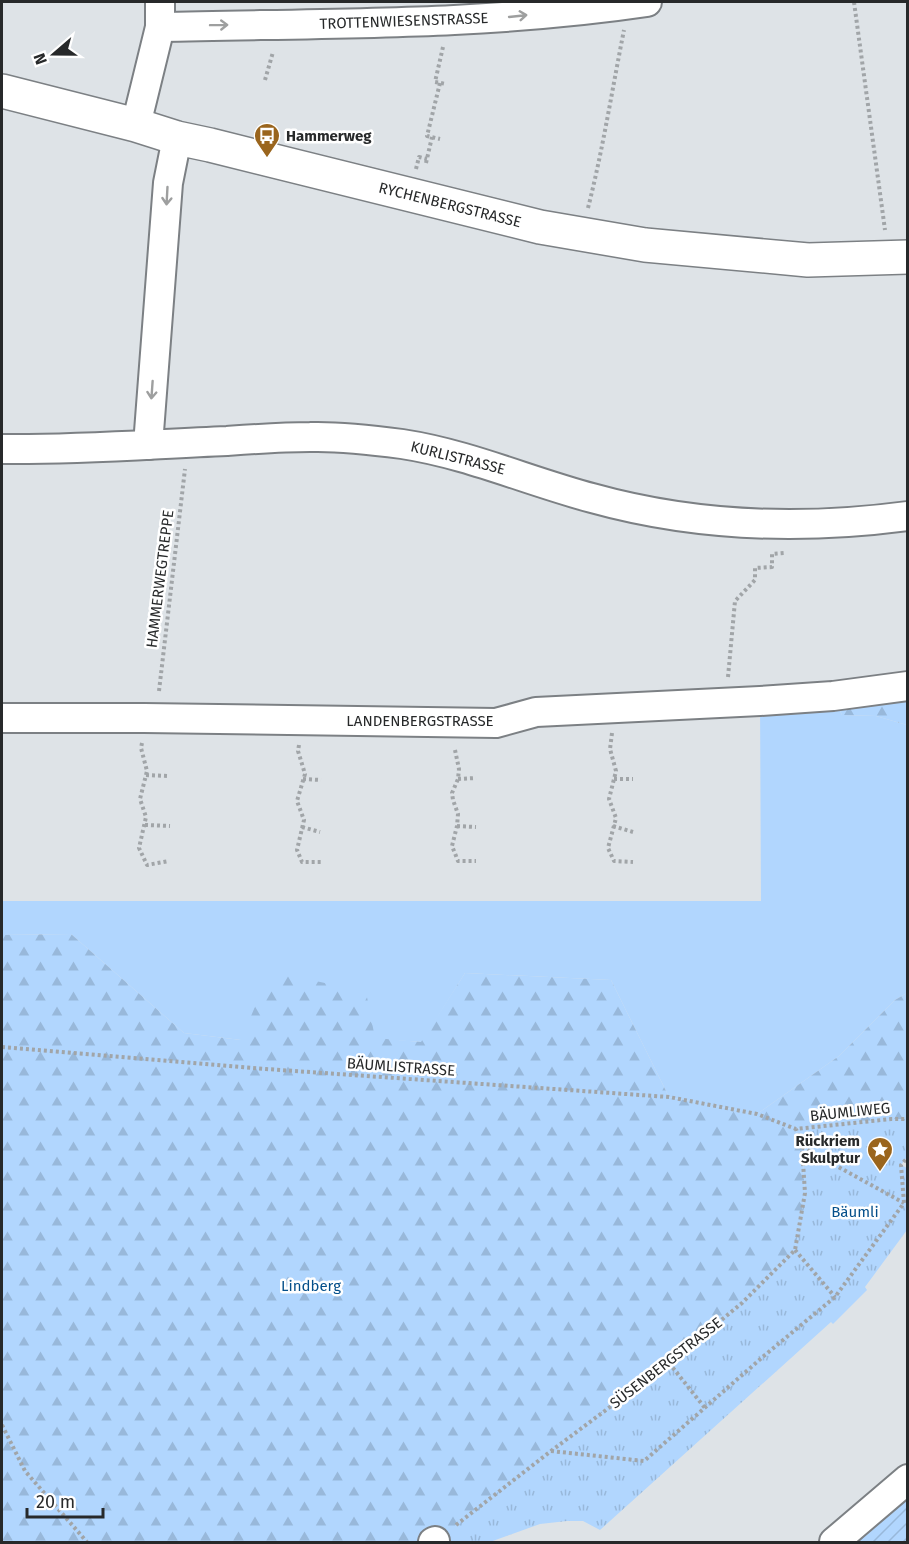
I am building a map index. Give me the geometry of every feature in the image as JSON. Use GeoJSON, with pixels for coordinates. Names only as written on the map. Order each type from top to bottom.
{"type":"FeatureCollection","features":[{"type":"Feature","properties":{"kind":"street","name":"TROTTENWIESENSTRASSE"},"geometry":{"type":"LineString","coordinates":[[160,14],[480,19],[647,2]]}},
{"type":"Feature","properties":{"kind":"street"},"geometry":{"type":"LineString","coordinates":[[136,125],[160,14]]}},
{"type":"Feature","properties":{"kind":"street","name":"RYCHENBERGSTRASSE"},"geometry":{"type":"LineString","coordinates":[[2,91],[136,125],[177,138],[540,227],[645,245],[808,260],[908,257]]}},
{"type":"Feature","properties":{"kind":"street"},"geometry":{"type":"LineString","coordinates":[[148,445],[168,183],[177,138]]}},
{"type":"Feature","properties":{"kind":"street","name":"KURLISTRASSE"},"geometry":{"type":"LineString","coordinates":[[2,449],[311,437],[355,439],[440,451],[591,498],[649,512],[731,523],[789,525],[864,522],[908,516]]}},
{"type":"Feature","properties":{"kind":"street","name":"LANDENBERGSTRASSE"},"geometry":{"type":"LineString","coordinates":[[2,718],[495,723],[536,712],[833,696],[908,686]]}},
{"type":"Feature","properties":{"kind":"street"},"geometry":{"type":"LineString","coordinates":[[834,1542],[908,1479]]}},
{"type":"Feature","properties":{"kind":"path"},"geometry":{"type":"LineString","coordinates":[[854,2],[885,232]]}},
{"type":"Feature","properties":{"kind":"path"},"geometry":{"type":"LineString","coordinates":[[582,234],[601,160],[608,109],[626,21]]}},
{"type":"Feature","properties":{"kind":"path"},"geometry":{"type":"LineString","coordinates":[[444,42],[435,82],[446,84]]}},
{"type":"Feature","properties":{"kind":"path"},"geometry":{"type":"LineString","coordinates":[[265,80],[274,48]]}},
{"type":"Feature","properties":{"kind":"path"},"geometry":{"type":"LineString","coordinates":[[440,83],[426,136],[440,139]]}},
{"type":"Feature","properties":{"kind":"path"},"geometry":{"type":"LineString","coordinates":[[426,163],[432,137]]}},
{"type":"Feature","properties":{"kind":"path","name":"HAMMERWEGTREPPE"},"geometry":{"type":"LineString","coordinates":[[170,861],[147,865],[140,848],[146,817],[140,799],[147,771],[141,748],[150,718],[188,443]]}},
{"type":"Feature","properties":{"kind":"path"},"geometry":{"type":"LineString","coordinates":[[725,703],[735,601],[755,580],[755,568],[772,567],[772,554],[788,553],[789,525]]}},
{"type":"Feature","properties":{"kind":"path"},"geometry":{"type":"LineString","coordinates":[[615,708],[610,748],[616,771],[609,799],[615,818],[608,848],[614,861],[633,862]]}},
{"type":"Feature","properties":{"kind":"path"},"geometry":{"type":"LineString","coordinates":[[301,720],[298,750],[305,774],[297,801],[304,820],[297,850],[302,862],[321,862]]}},
{"type":"Feature","properties":{"kind":"path"},"geometry":{"type":"LineString","coordinates":[[456,722],[454,747],[459,769],[452,794],[458,814],[452,846],[458,861],[476,861]]}},
{"type":"Feature","properties":{"kind":"path"},"geometry":{"type":"LineString","coordinates":[[146,775],[169,776]]}},
{"type":"Feature","properties":{"kind":"path"},"geometry":{"type":"LineString","coordinates":[[458,779],[476,778]]}},
{"type":"Feature","properties":{"kind":"path"},"geometry":{"type":"LineString","coordinates":[[303,779],[321,780]]}},
{"type":"Feature","properties":{"kind":"path"},"geometry":{"type":"LineString","coordinates":[[614,779],[633,779]]}},
{"type":"Feature","properties":{"kind":"path"},"geometry":{"type":"LineString","coordinates":[[145,825],[170,826]]}},
{"type":"Feature","properties":{"kind":"path"},"geometry":{"type":"LineString","coordinates":[[302,826],[320,832]]}},
{"type":"Feature","properties":{"kind":"path"},"geometry":{"type":"LineString","coordinates":[[457,826],[476,827]]}},
{"type":"Feature","properties":{"kind":"path"},"geometry":{"type":"LineString","coordinates":[[614,826],[633,832]]}},
{"type":"Feature","properties":{"kind":"path","name":"BÄUMLISTRASSE"},"geometry":{"type":"LineString","coordinates":[[2,1047],[278,1070],[669,1097],[757,1114],[796,1129]]}},
{"type":"Feature","properties":{"kind":"path","name":"BÄUMLIWEG"},"geometry":{"type":"LineString","coordinates":[[796,1129],[908,1119]]}},
{"type":"Feature","properties":{"kind":"path"},"geometry":{"type":"LineString","coordinates":[[796,1129],[802,1147],[805,1193],[795,1250],[835,1297]]}},
{"type":"Feature","properties":{"kind":"path"},"geometry":{"type":"LineString","coordinates":[[802,1147],[903,1203]]}},
{"type":"Feature","properties":{"kind":"path"},"geometry":{"type":"LineString","coordinates":[[551,1451],[644,1461],[835,1297],[903,1203],[901,1165],[908,1157]]}},
{"type":"Feature","properties":{"kind":"path","name":"SÜSENBERGSTRASSE"},"geometry":{"type":"LineString","coordinates":[[434,1542],[669,1363],[742,1303],[795,1250]]}},
{"type":"Feature","properties":{"kind":"path"},"geometry":{"type":"LineString","coordinates":[[669,1363],[705,1408]]}},
{"type":"Feature","properties":{"kind":"path"},"geometry":{"type":"LineString","coordinates":[[2,1425],[25,1471],[87,1542]]}},
{"type":"Feature","properties":{"kind":"green space"},"geometry":{"type":"Polygon","coordinates":[[[907,686],[907,725],[876,716],[842,715],[833,696],[907,686]]]}},
{"type":"Feature","properties":{"kind":"green space"},"geometry":{"type":"Polygon","coordinates":[[[833,696],[842,715],[876,716],[907,725],[907,993],[895,1000],[839,1056],[757,1114],[669,1097],[611,980],[465,973],[422,1042],[375,1039],[241,1040],[184,1033],[71,934],[2,935],[2,901],[761,901],[760,701],[833,696]]]}},
{"type":"Feature","properties":{"kind":"green space","name":"Lindberg"},"geometry":{"type":"Polygon","coordinates":[[[71,934],[184,1033],[241,1040],[270,971],[366,992],[375,1038],[421,1042],[465,973],[611,980],[669,1097],[757,1114],[839,1056],[895,1000],[907,993],[907,1119],[796,1129],[802,1148],[805,1193],[795,1250],[742,1303],[669,1363],[551,1451],[436,1542],[2,1542],[2,935],[71,934]]]}},
{"type":"Feature","properties":{"kind":"green space","name":"Bäumli"},"geometry":{"type":"Polygon","coordinates":[[[907,1119],[907,1157],[901,1165],[907,1168],[907,1230],[865,1287],[867,1290],[833,1324],[831,1322],[600,1530],[583,1521],[567,1521],[540,1524],[490,1542],[435,1541],[669,1363],[742,1303],[795,1250],[805,1193],[802,1147],[796,1129],[907,1119]]]}},
{"type":"Feature","properties":{"kind":"green space"},"geometry":{"type":"Polygon","coordinates":[[[907,1479],[907,1542],[834,1542],[907,1479]]]}},
{"type":"Feature","properties":{"kind":"place","name":"Hammerweg"},"geometry":{"type":"Point","coordinates":[267,159]}},
{"type":"Feature","properties":{"kind":"place","name":"Rückriem Skulptur"},"geometry":{"type":"Point","coordinates":[880,1173]}}]}
